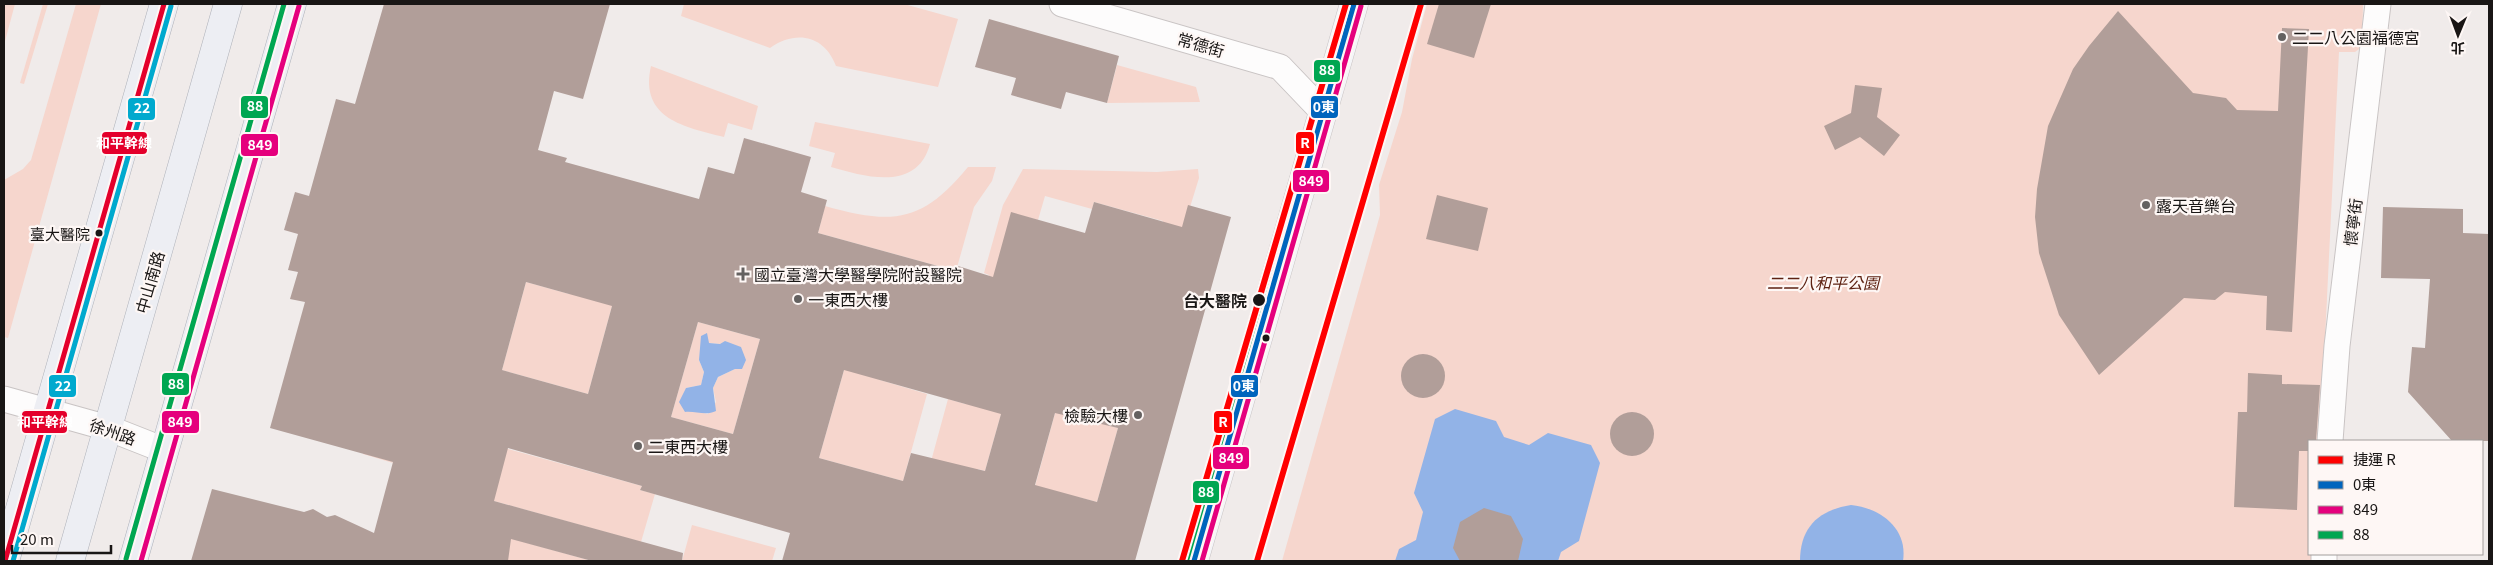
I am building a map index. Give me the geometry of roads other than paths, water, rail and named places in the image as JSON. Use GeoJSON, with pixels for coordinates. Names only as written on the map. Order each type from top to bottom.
{"type":"FeatureCollection","features":[{"type":"Feature","properties":{"kind":"main road"},"geometry":{"type":"LineString","coordinates":[[5,561],[164,4]]}},
{"type":"Feature","properties":{"kind":"main road","name":"中山南路"},"geometry":{"type":"LineString","coordinates":[[70,561],[228,4]]}},
{"type":"Feature","properties":{"kind":"main road"},"geometry":{"type":"LineString","coordinates":[[133,561],[292,4]]}},
{"type":"Feature","properties":{"kind":"street","name":"常德街"},"geometry":{"type":"LineString","coordinates":[[1062,4],[1280,67],[1323,112]]}},
{"type":"Feature","properties":{"kind":"street"},"geometry":{"type":"LineString","coordinates":[[1194,561],[1354,4]]}},
{"type":"Feature","properties":{"kind":"street","name":"懷寧街"},"geometry":{"type":"LineString","coordinates":[[2330,440],[2337,346],[2378,4]]}},
{"type":"Feature","properties":{"kind":"street","name":"徐州路"},"geometry":{"type":"LineString","coordinates":[[4,399],[108,428],[164,450]]}},
{"type":"Feature","properties":{"kind":"water"},"geometry":{"type":"Polygon","coordinates":[[[707,333],[709,343],[720,344],[725,341],[741,347],[746,360],[742,369],[735,369],[718,377],[713,388],[716,411],[705,413],[685,412],[679,402],[686,388],[701,385],[704,372],[699,360],[701,336],[707,333]]]}},
{"type":"Feature","properties":{"kind":"water"},"geometry":{"type":"Polygon","coordinates":[[[1455,409],[1496,421],[1504,437],[1529,445],[1548,433],[1591,445],[1600,463],[1579,541],[1561,552],[1558,561],[1395,561],[1399,549],[1416,540],[1423,512],[1414,493],[1435,419],[1455,409]]]}},
{"type":"Feature","properties":{"kind":"water"},"geometry":{"type":"Polygon","coordinates":[[[1851,505],[1872,510],[1890,522],[1901,539],[1903,561],[1800,561],[1803,539],[1814,522],[1830,511],[1851,505]]]}},
{"type":"Feature","properties":{"kind":"metro line","name":"R"},"geometry":{"type":"LineString","coordinates":[[1182,561],[1346,4]]}},
{"type":"Feature","properties":{"kind":"metro line","name":"R"},"geometry":{"type":"LineString","coordinates":[[1257,561],[1421,4]]}},
{"type":"Feature","properties":{"kind":"place","name":"二二八公園福德宮"},"geometry":{"type":"Point","coordinates":[2282,37]}},
{"type":"Feature","properties":{"kind":"place","name":"露天音樂台"},"geometry":{"type":"Point","coordinates":[2146,205]}},
{"type":"Feature","properties":{"kind":"place","name":"臺大醫院"},"geometry":{"type":"Point","coordinates":[99,233]}},
{"type":"Feature","properties":{"kind":"place","name":"國立臺灣大學醫學院附設醫院"},"geometry":{"type":"Point","coordinates":[743,274]}},
{"type":"Feature","properties":{"kind":"place","name":"一東西大樓"},"geometry":{"type":"Point","coordinates":[798,299]}},
{"type":"Feature","properties":{"kind":"place","name":"台大醫院"},"geometry":{"type":"Point","coordinates":[1259,300]}},
{"type":"Feature","properties":{"kind":"place","name":"檢驗大樓"},"geometry":{"type":"Point","coordinates":[1138,415]}},
{"type":"Feature","properties":{"kind":"place","name":"二東西大樓"},"geometry":{"type":"Point","coordinates":[638,446]}},
{"type":"Feature","properties":{"kind":"park label","name":"二二八和平公園"},"geometry":{"type":"Point","coordinates":[1823,282]}}]}
